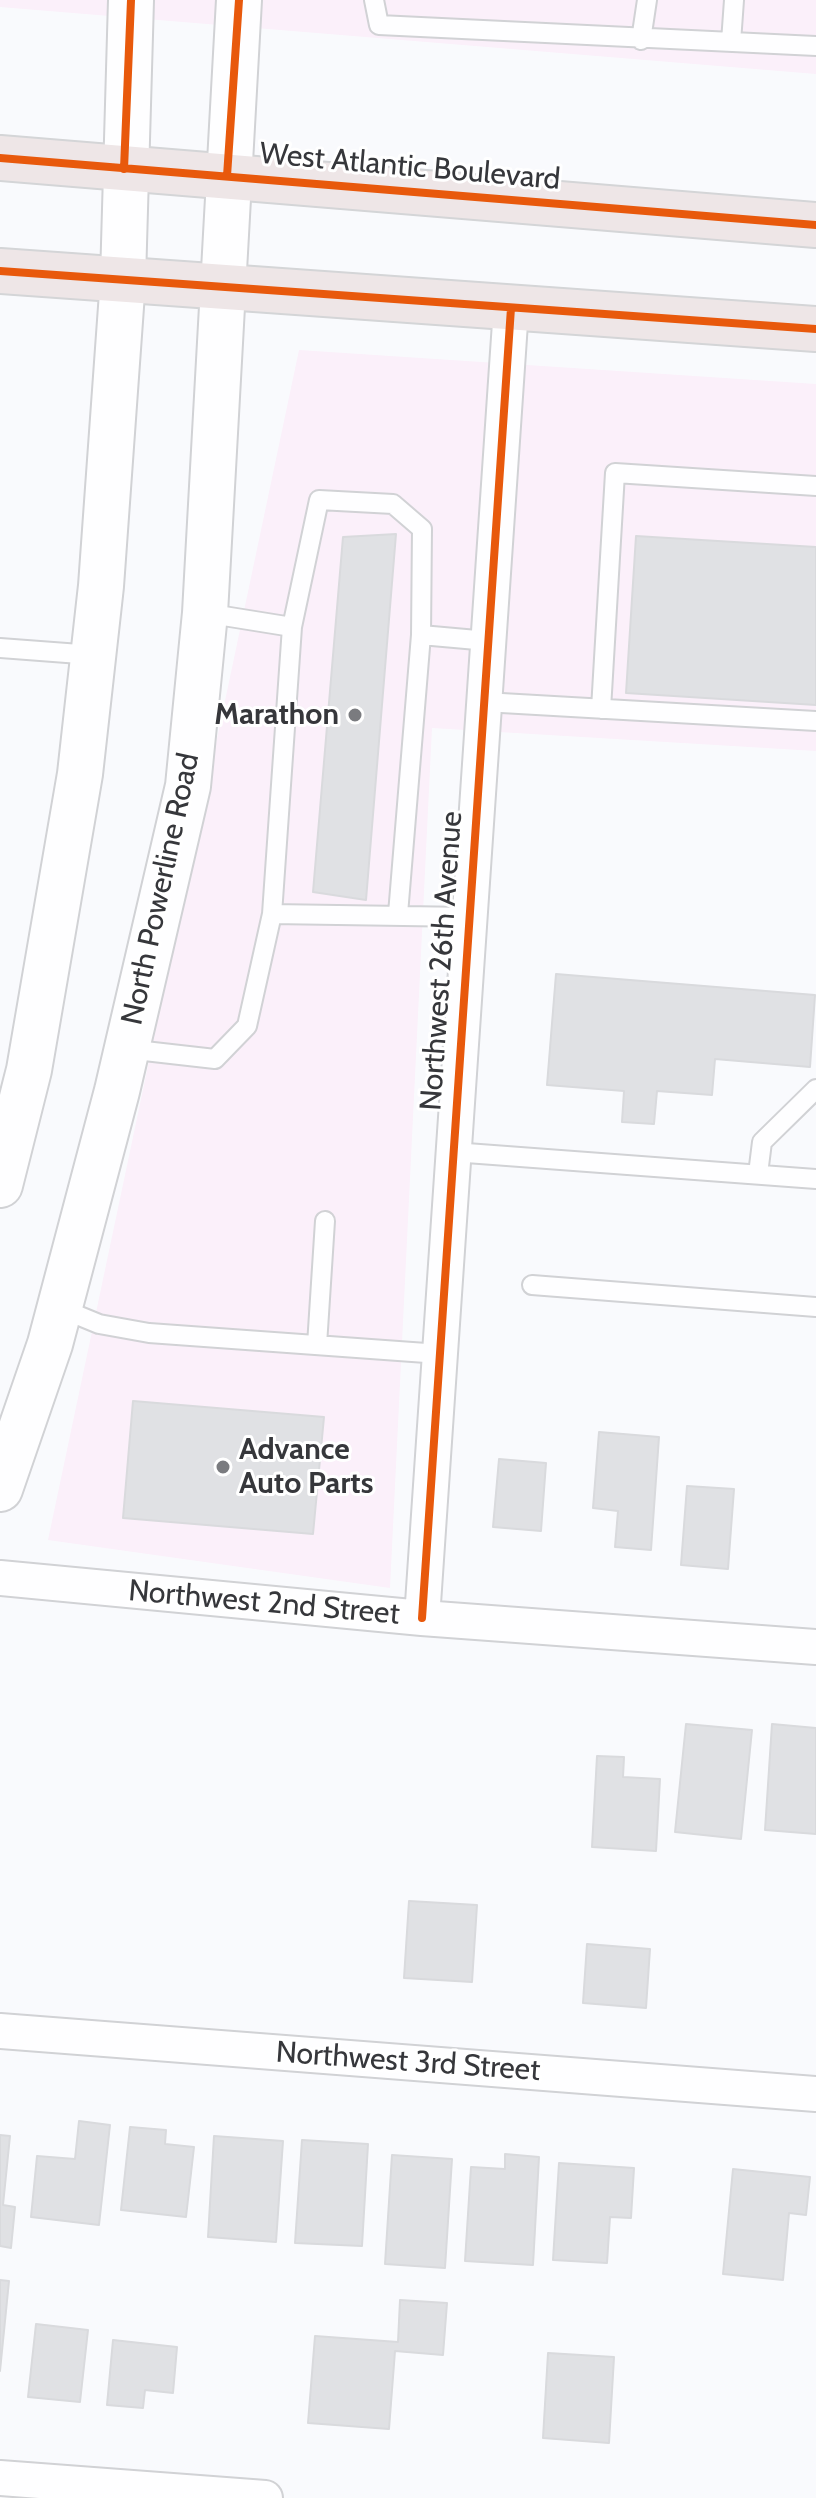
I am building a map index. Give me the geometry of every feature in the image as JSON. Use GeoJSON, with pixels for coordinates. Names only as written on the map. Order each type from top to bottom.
{"type":"FeatureCollection","features":[{"type":"Feature","properties":{"kind":"main road"},"geometry":{"type":"LineString","coordinates":[[0,1185],[29,1070],[80,774],[93,655],[123,279],[131,0]]}},
{"type":"Feature","properties":{"kind":"main road","name":"North Powerline Road"},"geometry":{"type":"LineString","coordinates":[[0,1489],[60,1308],[127,1049],[188,786],[205,613],[239,0]]}},
{"type":"Feature","properties":{"kind":"main road","name":"West Atlantic Boulevard"},"geometry":{"type":"LineString","coordinates":[[0,158],[816,225]]}},
{"type":"Feature","properties":{"kind":"main road"},"geometry":{"type":"LineString","coordinates":[[0,271],[816,329]]}},
{"type":"Feature","properties":{"kind":"street","name":"Northwest 26th Avenue"},"geometry":{"type":"LineString","coordinates":[[422,1618],[511,308]]}},
{"type":"Feature","properties":{"kind":"street","name":"Northwest 2nd Street"},"geometry":{"type":"LineString","coordinates":[[0,1578],[422,1618],[816,1647]]}},
{"type":"Feature","properties":{"kind":"street","name":"Northwest 3rd Street"},"geometry":{"type":"LineString","coordinates":[[0,2031],[816,2094]]}},
{"type":"Feature","properties":{"kind":"street"},"geometry":{"type":"LineString","coordinates":[[0,2478],[265,2498]]}},
{"type":"Feature","properties":{"kind":"lane"},"geometry":{"type":"LineString","coordinates":[[374,0],[379,25],[641,40],[816,46]]}},
{"type":"Feature","properties":{"kind":"lane"},"geometry":{"type":"LineString","coordinates":[[641,40],[647,0]]}},
{"type":"Feature","properties":{"kind":"lane"},"geometry":{"type":"LineString","coordinates":[[731,42],[734,0]]}},
{"type":"Feature","properties":{"kind":"lane"},"geometry":{"type":"LineString","coordinates":[[601,709],[615,473],[816,486]]}},
{"type":"Feature","properties":{"kind":"lane"},"geometry":{"type":"LineString","coordinates":[[127,1049],[215,1059],[247,1026],[272,914],[292,627],[319,500],[393,504],[422,529],[421,635],[398,914]]}},
{"type":"Feature","properties":{"kind":"lane"},"geometry":{"type":"LineString","coordinates":[[205,613],[292,627]]}},
{"type":"Feature","properties":{"kind":"lane"},"geometry":{"type":"LineString","coordinates":[[421,635],[488,641]]}},
{"type":"Feature","properties":{"kind":"lane"},"geometry":{"type":"LineString","coordinates":[[0,648],[93,655]]}},
{"type":"Feature","properties":{"kind":"lane"},"geometry":{"type":"LineString","coordinates":[[484,702],[816,721]]}},
{"type":"Feature","properties":{"kind":"lane"},"geometry":{"type":"LineString","coordinates":[[272,914],[469,917]]}},
{"type":"Feature","properties":{"kind":"lane"},"geometry":{"type":"LineString","coordinates":[[758,1174],[762,1142],[816,1089]]}},
{"type":"Feature","properties":{"kind":"lane"},"geometry":{"type":"LineString","coordinates":[[453,1152],[816,1179]]}},
{"type":"Feature","properties":{"kind":"lane"},"geometry":{"type":"LineString","coordinates":[[317,1345],[325,1221]]}},
{"type":"Feature","properties":{"kind":"lane"},"geometry":{"type":"LineString","coordinates":[[532,1285],[816,1307]]}},
{"type":"Feature","properties":{"kind":"lane"},"geometry":{"type":"LineString","coordinates":[[60,1308],[99,1324],[149,1333],[440,1354]]}},
{"type":"Feature","properties":{"kind":"shaded area"},"geometry":{"type":"Polygon","coordinates":[[[0,0],[816,0],[816,74],[0,7],[0,0]]]}},
{"type":"Feature","properties":{"kind":"shaded area"},"geometry":{"type":"Polygon","coordinates":[[[299,350],[816,384],[816,751],[432,728],[390,1588],[48,1540],[299,350]]]}},
{"type":"Feature","properties":{"kind":"building","name":"Marathon"},"geometry":{"type":"Polygon","coordinates":[[[396,534],[366,900],[313,892],[343,537],[396,534]]]}},
{"type":"Feature","properties":{"kind":"building"},"geometry":{"type":"Polygon","coordinates":[[[636,536],[816,547],[816,705],[626,693],[636,536]]]}},
{"type":"Feature","properties":{"kind":"building"},"geometry":{"type":"Polygon","coordinates":[[[556,974],[815,995],[810,1067],[715,1059],[712,1095],[657,1091],[654,1124],[622,1122],[624,1091],[547,1085],[556,974]]]}},
{"type":"Feature","properties":{"kind":"building","name":"Advance Auto Parts"},"geometry":{"type":"Polygon","coordinates":[[[133,1401],[324,1417],[313,1534],[123,1518],[133,1401]]]}},
{"type":"Feature","properties":{"kind":"building"},"geometry":{"type":"Polygon","coordinates":[[[599,1432],[659,1437],[651,1550],[615,1547],[618,1511],[593,1508],[599,1432]]]}},
{"type":"Feature","properties":{"kind":"building"},"geometry":{"type":"Polygon","coordinates":[[[499,1459],[546,1463],[541,1531],[493,1527],[499,1459]]]}},
{"type":"Feature","properties":{"kind":"building"},"geometry":{"type":"Polygon","coordinates":[[[687,1486],[734,1489],[728,1569],[681,1565],[687,1486]]]}},
{"type":"Feature","properties":{"kind":"building"},"geometry":{"type":"Polygon","coordinates":[[[686,1724],[752,1730],[741,1839],[675,1832],[686,1724]]]}},
{"type":"Feature","properties":{"kind":"building"},"geometry":{"type":"Polygon","coordinates":[[[772,1724],[816,1728],[816,1834],[765,1830],[772,1724]]]}},
{"type":"Feature","properties":{"kind":"building"},"geometry":{"type":"Polygon","coordinates":[[[597,1756],[624,1757],[623,1777],[660,1779],[656,1851],[592,1847],[597,1756]]]}},
{"type":"Feature","properties":{"kind":"building"},"geometry":{"type":"Polygon","coordinates":[[[409,1901],[477,1905],[472,1982],[404,1978],[409,1901]]]}},
{"type":"Feature","properties":{"kind":"building"},"geometry":{"type":"Polygon","coordinates":[[[587,1944],[650,1949],[646,2008],[583,2003],[587,1944]]]}},
{"type":"Feature","properties":{"kind":"building"},"geometry":{"type":"Polygon","coordinates":[[[79,2121],[110,2125],[99,2225],[31,2217],[37,2156],[75,2159],[79,2121]]]}},
{"type":"Feature","properties":{"kind":"building"},"geometry":{"type":"Polygon","coordinates":[[[130,2127],[166,2130],[165,2144],[194,2147],[186,2217],[121,2210],[130,2127]]]}},
{"type":"Feature","properties":{"kind":"building"},"geometry":{"type":"Polygon","coordinates":[[[0,2135],[10,2136],[3,2205],[15,2207],[11,2248],[0,2246],[0,2135]]]}},
{"type":"Feature","properties":{"kind":"building"},"geometry":{"type":"Polygon","coordinates":[[[214,2136],[283,2141],[276,2242],[208,2237],[214,2136]]]}},
{"type":"Feature","properties":{"kind":"building"},"geometry":{"type":"Polygon","coordinates":[[[302,2140],[368,2144],[362,2246],[295,2243],[302,2140]]]}},
{"type":"Feature","properties":{"kind":"building"},"geometry":{"type":"Polygon","coordinates":[[[505,2154],[539,2157],[533,2265],[465,2261],[471,2167],[505,2169],[505,2154]]]}},
{"type":"Feature","properties":{"kind":"building"},"geometry":{"type":"Polygon","coordinates":[[[392,2155],[452,2159],[445,2268],[385,2264],[392,2155]]]}},
{"type":"Feature","properties":{"kind":"building"},"geometry":{"type":"Polygon","coordinates":[[[559,2163],[634,2168],[631,2218],[610,2217],[607,2263],[553,2260],[559,2163]]]}},
{"type":"Feature","properties":{"kind":"building"},"geometry":{"type":"Polygon","coordinates":[[[733,2169],[810,2177],[806,2215],[789,2213],[783,2280],[723,2274],[733,2169]]]}},
{"type":"Feature","properties":{"kind":"building"},"geometry":{"type":"Polygon","coordinates":[[[0,2280],[9,2281],[0,2371],[0,2280]]]}},
{"type":"Feature","properties":{"kind":"building"},"geometry":{"type":"Polygon","coordinates":[[[400,2300],[447,2303],[443,2355],[395,2351],[389,2429],[308,2423],[315,2336],[398,2342],[400,2300]]]}},
{"type":"Feature","properties":{"kind":"building"},"geometry":{"type":"Polygon","coordinates":[[[36,2324],[88,2330],[80,2402],[28,2397],[36,2324]]]}},
{"type":"Feature","properties":{"kind":"building"},"geometry":{"type":"Polygon","coordinates":[[[113,2340],[177,2347],[173,2393],[145,2390],[143,2408],[107,2405],[113,2340]]]}},
{"type":"Feature","properties":{"kind":"building"},"geometry":{"type":"Polygon","coordinates":[[[548,2353],[614,2357],[609,2443],[543,2438],[548,2353]]]}},
{"type":"Feature","properties":{"kind":"cycle path"},"geometry":{"type":"LineString","coordinates":[[124,169],[131,0]]}},
{"type":"Feature","properties":{"kind":"cycle path"},"geometry":{"type":"LineString","coordinates":[[227,176],[239,0]]}},
{"type":"Feature","properties":{"kind":"cycle path"},"geometry":{"type":"LineString","coordinates":[[0,158],[816,225]]}},
{"type":"Feature","properties":{"kind":"cycle path"},"geometry":{"type":"LineString","coordinates":[[0,271],[816,329]]}},
{"type":"Feature","properties":{"kind":"cycle path"},"geometry":{"type":"LineString","coordinates":[[422,1618],[511,308]]}},
{"type":"Feature","properties":{"kind":"place","name":"Marathon"},"geometry":{"type":"Point","coordinates":[355,715]}},
{"type":"Feature","properties":{"kind":"place","name":"Advance Auto Parts"},"geometry":{"type":"Point","coordinates":[223,1467]}}]}
